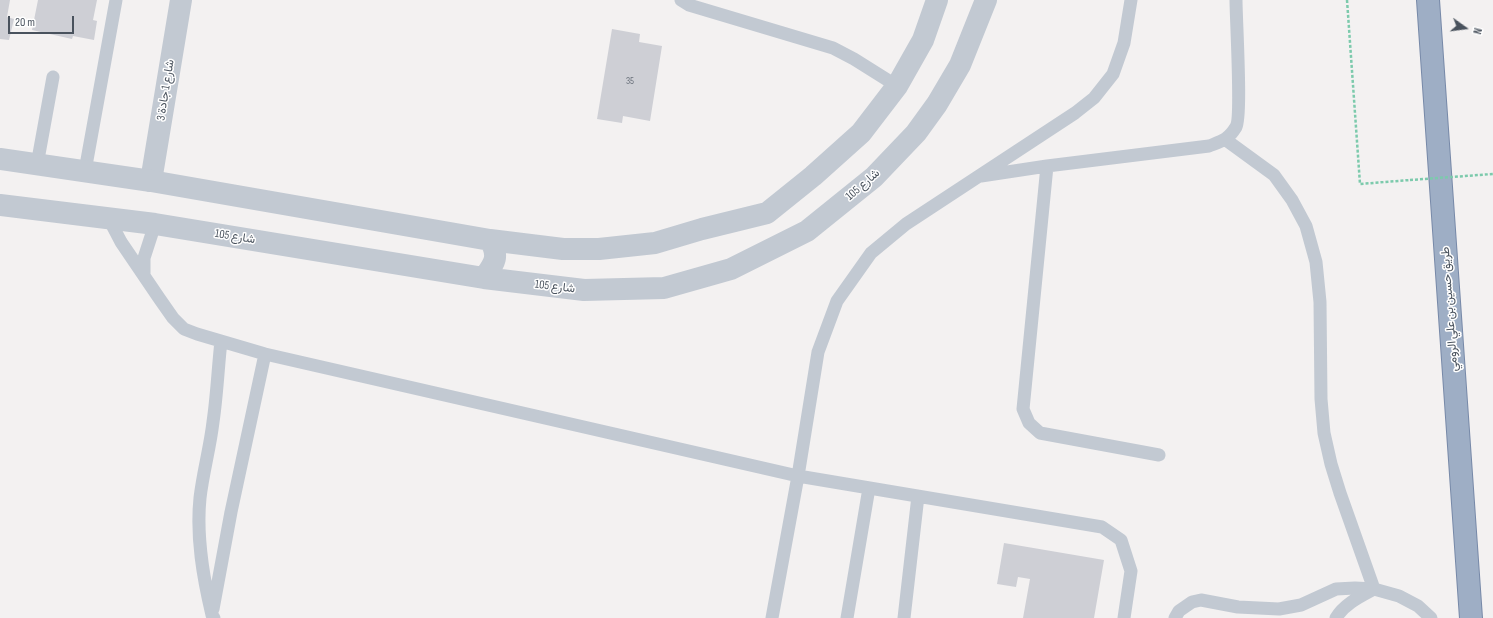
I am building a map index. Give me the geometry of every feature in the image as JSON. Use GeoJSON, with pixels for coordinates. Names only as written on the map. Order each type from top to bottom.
{"type":"FeatureCollection","features":[{"type":"Feature","properties":{"kind":"highway","name":"طريق حسين بن علي الرومي"},"geometry":{"type":"LineString","coordinates":[[1428,0],[1471,618]]}},
{"type":"Feature","properties":{"kind":"street","name":"شارع 1 جادة 3"},"geometry":{"type":"LineString","coordinates":[[151,181],[181,0]]}},
{"type":"Feature","properties":{"kind":"street"},"geometry":{"type":"LineString","coordinates":[[0,159],[151,181],[490,240],[563,249],[599,249],[655,243],[702,229],[767,213],[813,176],[861,133],[897,86],[922,40],[937,0]]}},
{"type":"Feature","properties":{"kind":"street","name":"شارع 105"},"geometry":{"type":"LineString","coordinates":[[0,205],[154,224],[484,278],[584,290],[664,288],[731,270],[807,231],[874,177],[916,133],[937,104],[960,65],[986,0]]}},
{"type":"Feature","properties":{"kind":"street"},"geometry":{"type":"LineString","coordinates":[[484,278],[493,265],[496,257],[496,249],[490,240]]}},
{"type":"Feature","properties":{"kind":"lane"},"geometry":{"type":"LineString","coordinates":[[85,171],[116,0]]}},
{"type":"Feature","properties":{"kind":"lane"},"geometry":{"type":"LineString","coordinates":[[681,0],[833,48],[854,59],[897,86]]}},
{"type":"Feature","properties":{"kind":"lane"},"geometry":{"type":"LineString","coordinates":[[772,618],[798,476],[818,352],[837,301],[871,253],[906,224],[1075,113],[1094,98],[1112,74],[1124,43],[1131,0]]}},
{"type":"Feature","properties":{"kind":"lane"},"geometry":{"type":"LineString","coordinates":[[976,177],[1047,166],[1209,146],[1226,140],[1237,126],[1236,0]]}},
{"type":"Feature","properties":{"kind":"lane"},"geometry":{"type":"LineString","coordinates":[[38,164],[53,77]]}},
{"type":"Feature","properties":{"kind":"lane"},"geometry":{"type":"LineString","coordinates":[[1226,140],[1274,175],[1292,200],[1306,226],[1316,262],[1320,302],[1321,399],[1324,433],[1331,464],[1340,493],[1374,589]]}},
{"type":"Feature","properties":{"kind":"lane"},"geometry":{"type":"LineString","coordinates":[[1047,166],[1023,409],[1029,423],[1040,433],[1159,455]]}},
{"type":"Feature","properties":{"kind":"lane"},"geometry":{"type":"LineString","coordinates":[[109,219],[122,242],[173,318],[184,328],[197,334],[265,354],[798,476],[1102,527],[1121,540],[1131,571],[1124,618]]}},
{"type":"Feature","properties":{"kind":"lane"},"geometry":{"type":"LineString","coordinates":[[144,275],[144,258],[154,224]]}},
{"type":"Feature","properties":{"kind":"lane"},"geometry":{"type":"LineString","coordinates":[[213,617],[201,558],[200,498],[213,422],[221,341]]}},
{"type":"Feature","properties":{"kind":"lane"},"geometry":{"type":"LineString","coordinates":[[213,617],[233,504],[265,354]]}},
{"type":"Feature","properties":{"kind":"lane"},"geometry":{"type":"LineString","coordinates":[[847,618],[868,488]]}},
{"type":"Feature","properties":{"kind":"lane"},"geometry":{"type":"LineString","coordinates":[[904,618],[918,496]]}},
{"type":"Feature","properties":{"kind":"lane"},"geometry":{"type":"LineString","coordinates":[[1175,618],[1179,612],[1192,602],[1201,600],[1238,607],[1280,609],[1301,605],[1336,589],[1355,588],[1374,589],[1399,596],[1418,606],[1432,618]]}},
{"type":"Feature","properties":{"kind":"lane"},"geometry":{"type":"LineString","coordinates":[[1336,618],[1339,612],[1374,589]]}},
{"type":"Feature","properties":{"kind":"path"},"geometry":{"type":"LineString","coordinates":[[1348,0],[1360,184],[1493,174]]}},
{"type":"Feature","properties":{"kind":"building"},"geometry":{"type":"Polygon","coordinates":[[[0,0],[10,0],[7,17],[14,19],[9,40],[0,39],[0,0]]]}},
{"type":"Feature","properties":{"kind":"building"},"geometry":{"type":"Polygon","coordinates":[[[38,0],[97,0],[93,20],[97,21],[94,40],[73,36],[72,39],[32,30],[38,0]]]}},
{"type":"Feature","properties":{"kind":"building"},"geometry":{"type":"Polygon","coordinates":[[[612,29],[640,34],[639,42],[662,46],[650,121],[623,116],[622,123],[597,119],[612,29]]]}},
{"type":"Feature","properties":{"kind":"building"},"geometry":{"type":"Polygon","coordinates":[[[1004,543],[1104,560],[1094,618],[1023,618],[1030,579],[1018,577],[1016,587],[997,584],[1004,543]]]}}]}
